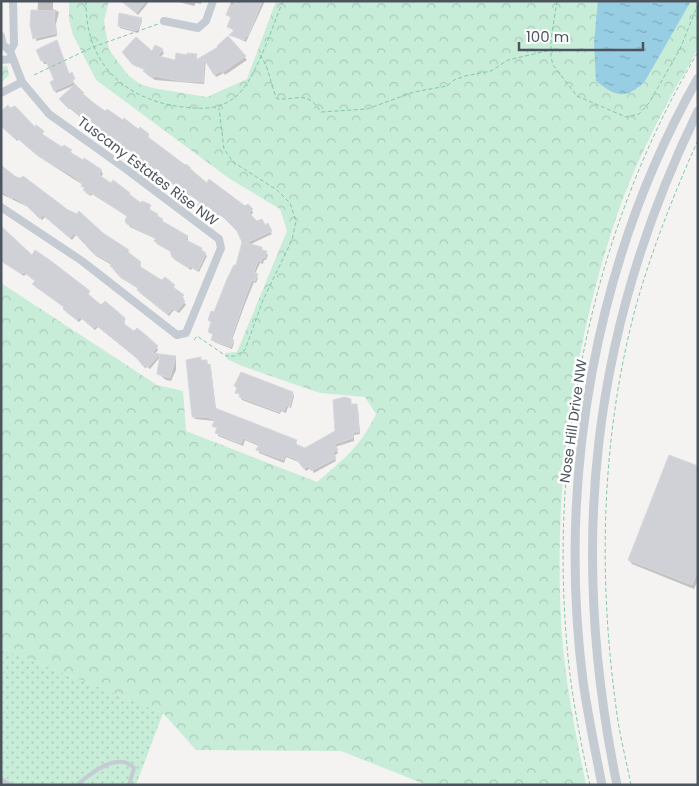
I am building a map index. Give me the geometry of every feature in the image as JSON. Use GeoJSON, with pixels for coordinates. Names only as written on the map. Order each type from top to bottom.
{"type":"FeatureCollection","features":[{"type":"Feature","properties":{"kind":"street","name":"Tuscany Estates Rise NW"},"geometry":{"type":"LineString","coordinates":[[11,55],[14,44],[13,1]]}},
{"type":"Feature","properties":{"kind":"street"},"geometry":{"type":"LineString","coordinates":[[164,21],[198,28],[206,21],[213,1]]}},
{"type":"Feature","properties":{"kind":"street","name":"Tuscany Estates Rise NW"},"geometry":{"type":"LineString","coordinates":[[1,36],[22,82],[48,114],[126,169],[218,239],[221,248],[186,333],[177,335],[82,261],[1,207]]}},
{"type":"Feature","properties":{"kind":"street"},"geometry":{"type":"LineString","coordinates":[[1,60],[11,55]]}},
{"type":"Feature","properties":{"kind":"street","name":"Nose Hill Drive NW"},"geometry":{"type":"LineString","coordinates":[[602,785],[583,680],[576,568],[578,485],[586,409],[603,321],[626,242],[658,159],[698,78]]}},
{"type":"Feature","properties":{"kind":"street"},"geometry":{"type":"LineString","coordinates":[[1,93],[22,82]]}},
{"type":"Feature","properties":{"kind":"street","name":"Nose Hill Drive NW"},"geometry":{"type":"LineString","coordinates":[[617,785],[603,710],[593,621],[591,544],[597,449],[612,357],[632,277],[663,188],[698,111]]}},
{"type":"Feature","properties":{"kind":"lane"},"geometry":{"type":"LineString","coordinates":[[77,785],[95,770],[121,760],[128,762],[134,768],[130,785]]}},
{"type":"Feature","properties":{"kind":"lane"},"geometry":{"type":"LineString","coordinates":[[1,779],[11,785]]}},
{"type":"Feature","properties":{"kind":"path"},"geometry":{"type":"LineString","coordinates":[[86,1],[93,47],[100,60],[112,75],[137,95],[174,106],[219,108],[235,98],[248,85],[283,1]]}},
{"type":"Feature","properties":{"kind":"path"},"geometry":{"type":"LineString","coordinates":[[557,1],[551,50],[553,66],[577,96],[626,118],[639,114],[648,103],[680,49],[698,4]]}},
{"type":"Feature","properties":{"kind":"path"},"geometry":{"type":"LineString","coordinates":[[34,75],[93,47],[164,21]]}},
{"type":"Feature","properties":{"kind":"path"},"geometry":{"type":"LineString","coordinates":[[260,56],[266,63],[272,89],[277,99],[302,96],[314,101],[321,112],[367,109],[414,92],[446,86],[454,80],[465,76],[491,71],[508,60],[551,50]]}},
{"type":"Feature","properties":{"kind":"path"},"geometry":{"type":"LineString","coordinates":[[194,340],[197,336],[226,356],[235,356],[245,350],[263,300],[292,240],[296,222],[290,203],[276,190],[233,162],[224,149],[219,108]]}},
{"type":"Feature","properties":{"kind":"path"},"geometry":{"type":"LineString","coordinates":[[631,785],[616,710],[605,592],[606,495],[612,430],[618,389],[636,306],[668,209],[698,140]]}},
{"type":"Feature","properties":{"kind":"green space"},"geometry":{"type":"Polygon","coordinates":[[[69,1],[109,1],[104,21],[109,50],[129,76],[140,84],[207,97],[247,79],[276,1],[698,1],[698,46],[635,169],[617,215],[601,265],[577,369],[569,422],[560,529],[562,636],[575,730],[586,785],[427,785],[341,751],[196,750],[163,713],[1,648],[1,283],[157,385],[183,391],[186,431],[317,482],[358,444],[376,414],[365,397],[320,393],[227,359],[225,353],[237,352],[287,231],[280,209],[230,179],[96,80],[73,35],[69,20],[69,1]]]}},
{"type":"Feature","properties":{"kind":"green space"},"geometry":{"type":"Polygon","coordinates":[[[7,66],[9,75],[1,83],[1,67],[7,66]]]}},
{"type":"Feature","properties":{"kind":"green space"},"geometry":{"type":"Polygon","coordinates":[[[1,648],[163,713],[136,785],[1,785],[1,648]]]}},
{"type":"Feature","properties":{"kind":"water"},"geometry":{"type":"Polygon","coordinates":[[[598,1],[691,1],[645,81],[626,94],[615,93],[596,81],[594,43],[598,1]]]}},
{"type":"Feature","properties":{"kind":"building"},"geometry":{"type":"Polygon","coordinates":[[[121,1],[146,1],[136,13],[121,1]]]}},
{"type":"Feature","properties":{"kind":"building"},"geometry":{"type":"Polygon","coordinates":[[[242,1],[262,1],[248,36],[244,40],[229,35],[235,30],[227,27],[231,17],[226,15],[230,5],[233,6],[235,2],[241,5],[242,1]]]}},
{"type":"Feature","properties":{"kind":"building"},"geometry":{"type":"Polygon","coordinates":[[[31,10],[55,11],[54,20],[57,33],[33,39],[30,25],[31,10]]]}},
{"type":"Feature","properties":{"kind":"building"},"geometry":{"type":"Polygon","coordinates":[[[119,13],[142,18],[137,31],[118,26],[119,13]]]}},
{"type":"Feature","properties":{"kind":"building"},"geometry":{"type":"Polygon","coordinates":[[[228,36],[246,56],[222,73],[221,71],[214,75],[204,59],[203,82],[180,81],[154,76],[153,78],[143,71],[145,69],[132,64],[122,52],[136,37],[152,51],[155,45],[163,49],[158,56],[175,60],[176,53],[197,54],[196,60],[218,47],[228,36]]]}},
{"type":"Feature","properties":{"kind":"building"},"geometry":{"type":"Polygon","coordinates":[[[57,40],[69,74],[72,72],[75,79],[72,80],[74,82],[54,91],[50,82],[54,80],[46,61],[41,61],[36,50],[57,40]]]}},
{"type":"Feature","properties":{"kind":"building"},"geometry":{"type":"Polygon","coordinates":[[[75,84],[83,94],[105,111],[107,109],[123,120],[124,118],[138,129],[140,127],[149,134],[148,137],[186,164],[207,183],[209,179],[245,206],[248,204],[253,209],[249,213],[257,221],[262,219],[265,225],[268,223],[272,231],[246,243],[262,247],[262,250],[267,251],[265,258],[262,258],[261,262],[258,261],[254,272],[258,274],[255,281],[252,280],[244,301],[231,339],[234,340],[231,347],[211,340],[213,334],[208,332],[211,322],[208,320],[211,311],[214,312],[234,265],[236,265],[242,242],[237,231],[217,213],[214,218],[205,212],[197,206],[200,202],[188,193],[186,195],[179,190],[159,171],[156,174],[129,149],[127,152],[100,131],[97,133],[71,107],[69,109],[59,99],[75,84]]]}},
{"type":"Feature","properties":{"kind":"building"},"geometry":{"type":"Polygon","coordinates":[[[8,105],[10,108],[15,106],[35,127],[36,125],[44,131],[42,134],[62,147],[64,145],[72,150],[70,152],[83,160],[84,158],[102,170],[99,175],[111,183],[113,180],[141,203],[142,201],[151,205],[149,209],[158,214],[157,216],[163,219],[162,221],[188,236],[186,240],[202,248],[201,250],[206,253],[198,270],[190,266],[189,268],[172,257],[170,251],[154,241],[156,238],[127,224],[125,221],[127,216],[91,192],[90,194],[83,190],[85,188],[73,176],[38,156],[17,138],[15,139],[1,126],[1,111],[8,105]]]}},
{"type":"Feature","properties":{"kind":"building"},"geometry":{"type":"Polygon","coordinates":[[[1,165],[16,177],[21,178],[23,176],[68,210],[77,214],[79,211],[103,233],[129,250],[128,252],[141,262],[139,266],[162,280],[165,277],[175,285],[173,287],[184,295],[181,299],[185,301],[177,311],[173,308],[168,314],[137,290],[138,288],[118,275],[120,274],[110,266],[112,263],[93,253],[85,242],[74,233],[70,238],[43,215],[40,219],[27,206],[1,191],[1,165]]]}},
{"type":"Feature","properties":{"kind":"building"},"geometry":{"type":"Polygon","coordinates":[[[1,226],[32,255],[35,250],[90,291],[88,294],[101,305],[105,301],[125,318],[124,324],[134,331],[137,328],[158,346],[152,353],[160,354],[148,367],[143,366],[137,358],[96,325],[94,328],[80,317],[77,320],[63,309],[64,307],[32,284],[35,281],[24,272],[22,274],[1,261],[1,226]]]}},
{"type":"Feature","properties":{"kind":"building"},"geometry":{"type":"Polygon","coordinates":[[[160,354],[176,356],[170,378],[157,374],[160,354]]]}},
{"type":"Feature","properties":{"kind":"building"},"geometry":{"type":"Polygon","coordinates":[[[201,357],[201,360],[207,360],[207,365],[210,364],[215,408],[297,440],[295,444],[305,448],[335,431],[333,400],[345,397],[351,399],[351,404],[357,404],[359,432],[353,432],[353,438],[335,444],[338,450],[333,452],[336,458],[311,471],[308,466],[304,469],[296,459],[285,455],[283,460],[256,450],[259,444],[243,438],[241,444],[215,433],[217,428],[212,426],[215,420],[206,417],[192,417],[186,360],[201,357]]]}},
{"type":"Feature","properties":{"kind":"building"},"geometry":{"type":"Polygon","coordinates":[[[241,372],[293,392],[290,407],[286,405],[284,411],[280,409],[279,412],[239,397],[240,394],[235,393],[237,387],[234,386],[241,372]]]}},
{"type":"Feature","properties":{"kind":"building"},"geometry":{"type":"Polygon","coordinates":[[[669,455],[698,466],[698,570],[692,585],[628,560],[669,455]]]}}]}
